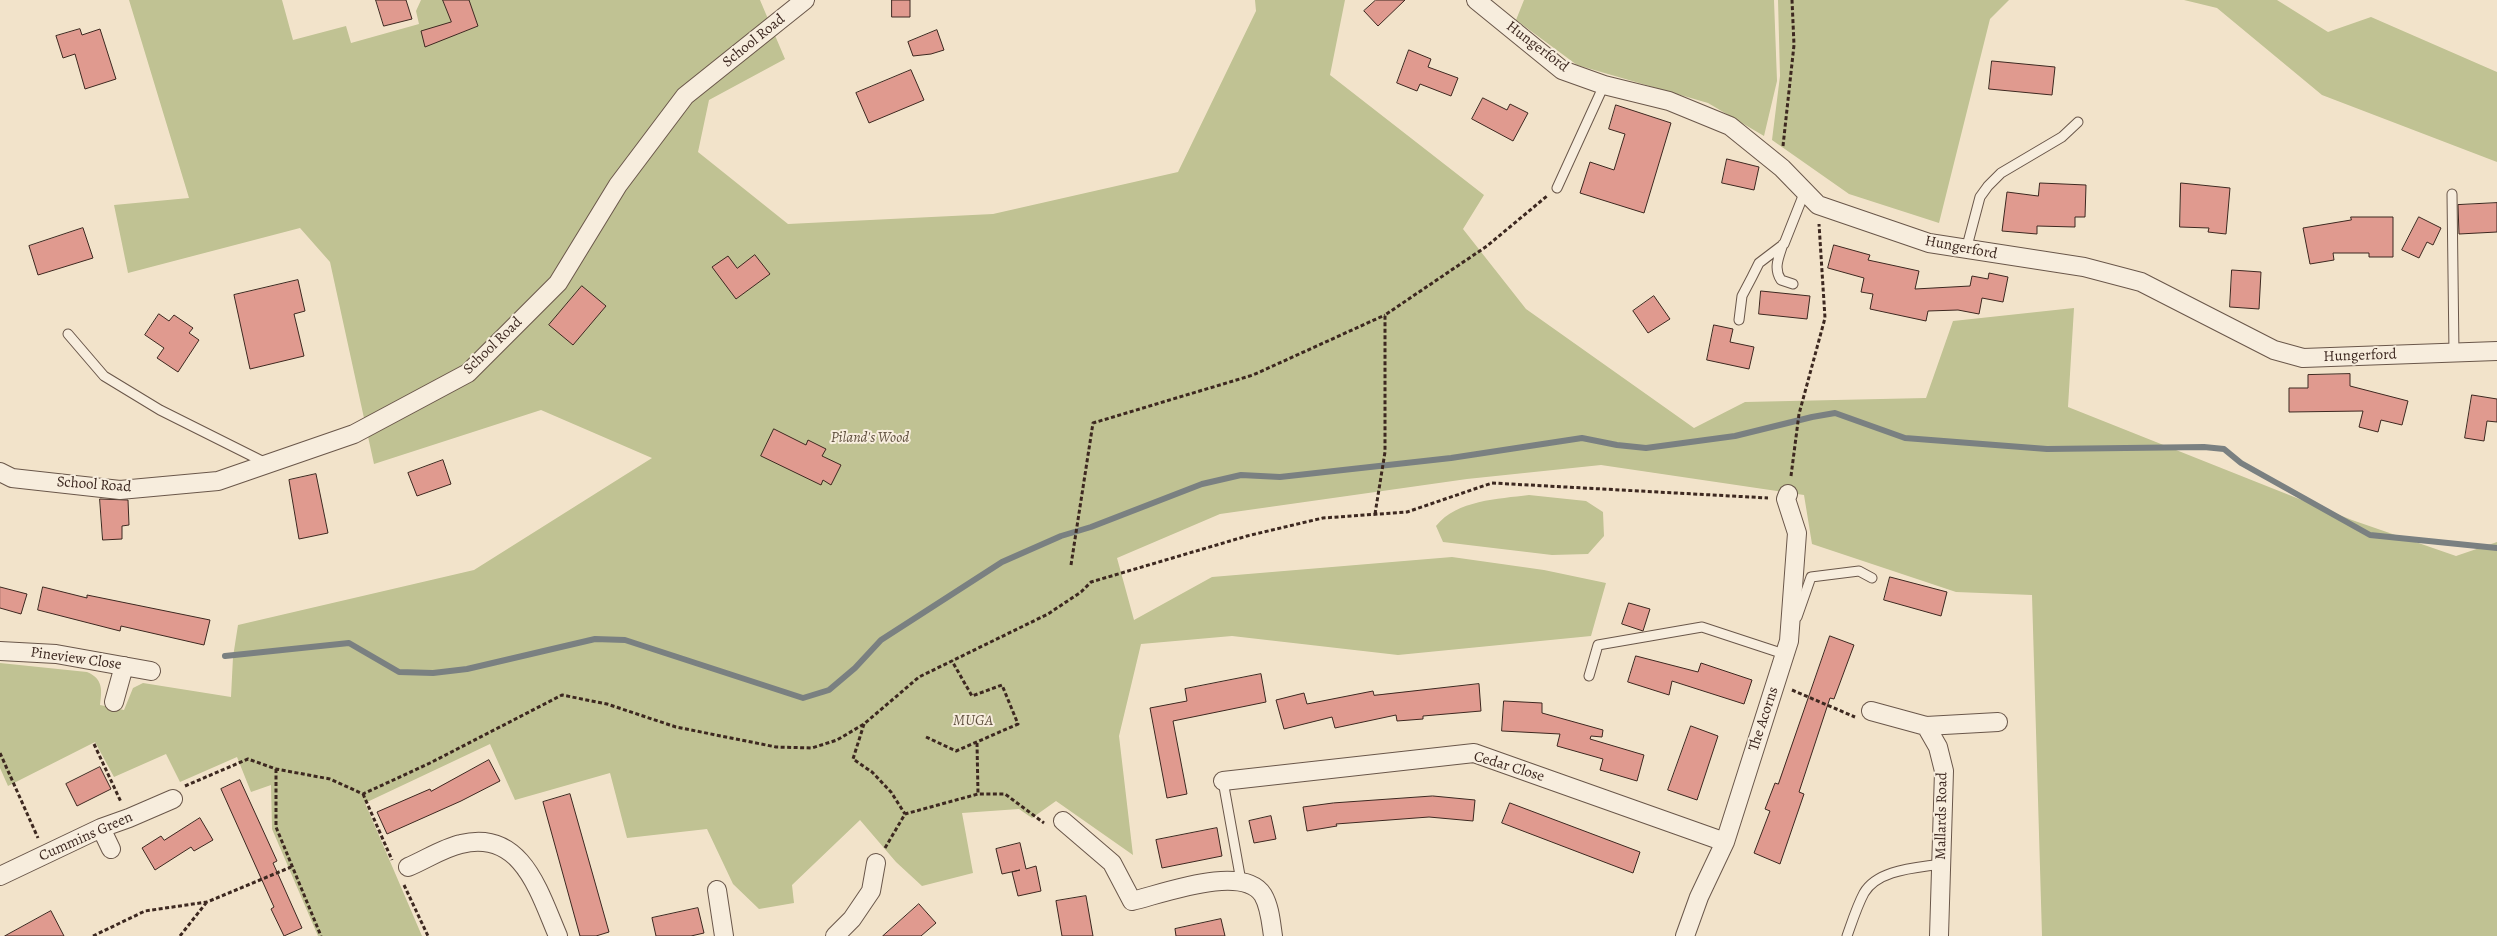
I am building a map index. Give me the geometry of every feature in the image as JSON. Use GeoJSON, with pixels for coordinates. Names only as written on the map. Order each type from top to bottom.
{"type":"FeatureCollection","features":[{"type":"Feature","properties":{"kind":"street","name":"School Road"},"geometry":{"type":"LineString","coordinates":[[0,472],[12,478],[120,490],[218,481],[354,434],[468,373],[558,283],[618,185],[686,96],[805,0]]}},
{"type":"Feature","properties":{"kind":"street","name":"Hungerford"},"geometry":{"type":"LineString","coordinates":[[1476,0],[1562,70],[1604,85],[1669,101],[1730,126],[1782,168],[1818,205],[1929,243],[2084,267],[2141,282],[2274,350],[2303,358],[2497,351]]}},
{"type":"Feature","properties":{"kind":"street","name":"The Acorns"},"geometry":{"type":"LineString","coordinates":[[1687,935],[1699,897],[1724,842],[1786,648],[1797,533],[1787,496]]}},
{"type":"Feature","properties":{"kind":"street","name":"Pineview Close"},"geometry":{"type":"LineString","coordinates":[[0,651],[56,654],[151,671]]}},
{"type":"Feature","properties":{"kind":"street"},"geometry":{"type":"LineString","coordinates":[[114,702],[124,666]]}},
{"type":"Feature","properties":{"kind":"street"},"geometry":{"type":"LineString","coordinates":[[1871,711],[1926,726],[1998,722]]}},
{"type":"Feature","properties":{"kind":"street","name":"Mallards Road"},"geometry":{"type":"LineString","coordinates":[[1926,726],[1938,747],[1944,770],[1939,936]]}},
{"type":"Feature","properties":{"kind":"street","name":"Cedar Close"},"geometry":{"type":"LineString","coordinates":[[1223,781],[1474,753],[1724,842]]}},
{"type":"Feature","properties":{"kind":"street","name":"Cummins Green"},"geometry":{"type":"LineString","coordinates":[[0,876],[101,828],[173,799]]}},
{"type":"Feature","properties":{"kind":"street"},"geometry":{"type":"LineString","coordinates":[[1063,821],[1112,863],[1132,901],[1216,882],[1241,881],[1256,887],[1263,895],[1274,936]]}},
{"type":"Feature","properties":{"kind":"street"},"geometry":{"type":"LineString","coordinates":[[101,828],[111,849]]}},
{"type":"Feature","properties":{"kind":"street"},"geometry":{"type":"LineString","coordinates":[[402,868],[460,844],[484,841],[500,846],[516,855],[528,869],[558,936]]}},
{"type":"Feature","properties":{"kind":"street"},"geometry":{"type":"LineString","coordinates":[[835,936],[852,919],[871,890],[876,863]]}},
{"type":"Feature","properties":{"kind":"street"},"geometry":{"type":"LineString","coordinates":[[717,890],[724,936]]}},
{"type":"Feature","properties":{"kind":"lane"},"geometry":{"type":"LineString","coordinates":[[1557,188],[1604,85]]}},
{"type":"Feature","properties":{"kind":"lane"},"geometry":{"type":"LineString","coordinates":[[1965,250],[1980,197],[1988,186],[2001,173],[2062,137],[2078,122]]}},
{"type":"Feature","properties":{"kind":"lane"},"geometry":{"type":"LineString","coordinates":[[1793,284],[1781,280],[1777,274],[1776,266],[1806,191]]}},
{"type":"Feature","properties":{"kind":"lane"},"geometry":{"type":"LineString","coordinates":[[2452,194],[2454,353]]}},
{"type":"Feature","properties":{"kind":"lane"},"geometry":{"type":"LineString","coordinates":[[1739,320],[1742,296],[1759,263],[1784,244]]}},
{"type":"Feature","properties":{"kind":"lane"},"geometry":{"type":"LineString","coordinates":[[68,334],[104,376],[160,410],[268,464]]}},
{"type":"Feature","properties":{"kind":"lane"},"geometry":{"type":"LineString","coordinates":[[1589,676],[1598,645],[1702,627],[1786,648],[1811,577],[1859,571],[1872,578]]}},
{"type":"Feature","properties":{"kind":"lane"},"geometry":{"type":"LineString","coordinates":[[1223,781],[1241,881]]}},
{"type":"Feature","properties":{"kind":"lane"},"geometry":{"type":"LineString","coordinates":[[1847,936],[1864,892],[1876,880],[1900,870],[1941,864]]}},
{"type":"Feature","properties":{"kind":"path"},"geometry":{"type":"LineString","coordinates":[[1782,168],[1784,127],[1794,44],[1792,0]]}},
{"type":"Feature","properties":{"kind":"path"},"geometry":{"type":"LineString","coordinates":[[1071,564],[1093,424],[1252,375],[1385,316],[1487,246],[1557,188]]}},
{"type":"Feature","properties":{"kind":"path"},"geometry":{"type":"LineString","coordinates":[[363,794],[430,763],[562,695],[607,704],[676,727],[776,747],[812,748],[836,740],[864,724],[919,677],[1048,614],[1081,592],[1091,582],[1247,536],[1323,518],[1407,512],[1492,483],[1787,496],[1798,433],[1799,414],[1825,318],[1818,205]]}},
{"type":"Feature","properties":{"kind":"path"},"geometry":{"type":"LineString","coordinates":[[1375,514],[1385,452],[1385,316]]}},
{"type":"Feature","properties":{"kind":"path"},"geometry":{"type":"LineString","coordinates":[[926,737],[956,751],[1018,724],[1002,685],[972,696],[952,661]]}},
{"type":"Feature","properties":{"kind":"path"},"geometry":{"type":"LineString","coordinates":[[1775,683],[1856,717],[1871,711]]}},
{"type":"Feature","properties":{"kind":"path"},"geometry":{"type":"LineString","coordinates":[[864,724],[853,759],[872,772],[891,792],[905,814]]}},
{"type":"Feature","properties":{"kind":"path"},"geometry":{"type":"LineString","coordinates":[[978,742],[978,794]]}},
{"type":"Feature","properties":{"kind":"path"},"geometry":{"type":"LineString","coordinates":[[94,744],[129,818]]}},
{"type":"Feature","properties":{"kind":"path"},"geometry":{"type":"LineString","coordinates":[[0,753],[46,855]]}},
{"type":"Feature","properties":{"kind":"path"},"geometry":{"type":"LineString","coordinates":[[173,799],[179,788],[248,759],[276,769],[330,779],[363,794],[402,868],[428,936]]}},
{"type":"Feature","properties":{"kind":"path"},"geometry":{"type":"LineString","coordinates":[[276,769],[276,827],[321,936]]}},
{"type":"Feature","properties":{"kind":"path"},"geometry":{"type":"LineString","coordinates":[[876,863],[905,814],[978,794],[1005,794],[1052,828],[1063,821]]}},
{"type":"Feature","properties":{"kind":"path"},"geometry":{"type":"LineString","coordinates":[[93,936],[145,911],[207,902],[291,867]]}},
{"type":"Feature","properties":{"kind":"path"},"geometry":{"type":"LineString","coordinates":[[180,936],[207,902]]}},
{"type":"Feature","properties":{"kind":"green space","name":"Piland's Wood"},"geometry":{"type":"Polygon","coordinates":[[[129,0],[282,0],[293,40],[346,26],[351,43],[419,24],[416,11],[421,0],[443,0],[456,35],[478,26],[469,0],[760,0],[785,59],[709,100],[698,152],[788,224],[993,214],[1178,172],[1256,11],[1255,0],[1345,0],[1330,75],[1484,195],[1463,229],[1526,309],[1694,428],[1745,402],[1926,398],[1953,321],[2074,308],[2068,407],[2352,520],[2456,556],[2497,542],[2497,936],[2042,936],[2032,595],[1956,592],[1812,544],[1804,495],[1601,465],[1467,479],[1220,514],[1117,558],[1134,620],[1212,577],[1452,557],[1544,570],[1606,583],[1591,636],[1398,655],[1232,636],[1141,644],[1119,736],[1133,855],[1056,801],[1032,818],[1019,809],[962,813],[973,873],[922,886],[896,862],[860,820],[792,885],[794,903],[759,909],[733,884],[707,829],[627,838],[610,773],[515,800],[490,744],[365,803],[422,936],[318,936],[272,829],[271,785],[251,792],[237,757],[180,782],[166,754],[114,777],[95,742],[8,786],[0,768],[0,663],[87,672],[99,681],[100,705],[124,710],[133,688],[143,683],[231,697],[233,657],[238,625],[474,570],[652,458],[541,410],[374,464],[330,262],[300,228],[128,273],[114,205],[189,198],[129,0]]]}},
{"type":"Feature","properties":{"kind":"green space"},"geometry":{"type":"Polygon","coordinates":[[[1524,0],[1774,0],[1777,81],[1764,136],[1708,103],[1577,65],[1516,20],[1524,0]]]}},
{"type":"Feature","properties":{"kind":"green space"},"geometry":{"type":"Polygon","coordinates":[[[1778,0],[2009,0],[1990,19],[1939,223],[1849,194],[1772,140],[1780,76],[1778,0]]]}},
{"type":"Feature","properties":{"kind":"green space"},"geometry":{"type":"Polygon","coordinates":[[[2184,0],[2277,0],[2328,32],[2371,17],[2497,72],[2497,162],[2322,95],[2217,8],[2184,0]]]}},
{"type":"Feature","properties":{"kind":"green space"},"geometry":{"type":"Polygon","coordinates":[[[1529,495],[1586,501],[1603,512],[1604,536],[1588,554],[1552,555],[1443,542],[1436,526],[1445,517],[1466,506],[1479,502],[1529,495]]]}},
{"type":"Feature","properties":{"kind":"building"},"geometry":{"type":"Polygon","coordinates":[[[376,0],[406,0],[412,19],[384,26],[376,0]]]}},
{"type":"Feature","properties":{"kind":"building"},"geometry":{"type":"Polygon","coordinates":[[[443,0],[469,0],[478,26],[425,47],[421,31],[451,22],[443,0]]]}},
{"type":"Feature","properties":{"kind":"building"},"geometry":{"type":"Polygon","coordinates":[[[892,0],[910,0],[910,17],[892,17],[892,0]]]}},
{"type":"Feature","properties":{"kind":"building"},"geometry":{"type":"Polygon","coordinates":[[[1376,0],[1405,0],[1378,26],[1364,11],[1376,0]]]}},
{"type":"Feature","properties":{"kind":"building"},"geometry":{"type":"Polygon","coordinates":[[[80,29],[82,35],[100,29],[116,79],[85,89],[75,54],[63,58],[56,36],[80,29]]]}},
{"type":"Feature","properties":{"kind":"building"},"geometry":{"type":"Polygon","coordinates":[[[937,30],[944,50],[913,56],[908,42],[937,30]]]}},
{"type":"Feature","properties":{"kind":"building"},"geometry":{"type":"Polygon","coordinates":[[[1409,50],[1431,59],[1428,67],[1458,78],[1451,96],[1420,84],[1417,91],[1397,83],[1409,50]]]}},
{"type":"Feature","properties":{"kind":"building"},"geometry":{"type":"Polygon","coordinates":[[[1992,61],[2055,67],[2052,95],[1989,89],[1992,61]]]}},
{"type":"Feature","properties":{"kind":"building"},"geometry":{"type":"Polygon","coordinates":[[[911,70],[924,100],[869,123],[856,93],[911,70]]]}},
{"type":"Feature","properties":{"kind":"building"},"geometry":{"type":"Polygon","coordinates":[[[1483,98],[1507,110],[1510,104],[1528,113],[1513,141],[1472,119],[1483,98]]]}},
{"type":"Feature","properties":{"kind":"building"},"geometry":{"type":"Polygon","coordinates":[[[1616,105],[1671,123],[1644,213],[1580,193],[1590,162],[1614,170],[1625,134],[1609,129],[1616,105]]]}},
{"type":"Feature","properties":{"kind":"building"},"geometry":{"type":"Polygon","coordinates":[[[1727,159],[1759,167],[1754,190],[1722,183],[1727,159]]]}},
{"type":"Feature","properties":{"kind":"building"},"geometry":{"type":"Polygon","coordinates":[[[2040,183],[2086,185],[2085,217],[2075,217],[2075,227],[2037,226],[2037,234],[2002,231],[2007,192],[2038,196],[2040,183]]]}},
{"type":"Feature","properties":{"kind":"building"},"geometry":{"type":"Polygon","coordinates":[[[2181,183],[2230,188],[2226,234],[2208,232],[2209,228],[2180,227],[2181,183]]]}},
{"type":"Feature","properties":{"kind":"building"},"geometry":{"type":"Polygon","coordinates":[[[2497,203],[2497,232],[2459,234],[2458,205],[2497,203]]]}},
{"type":"Feature","properties":{"kind":"building"},"geometry":{"type":"Polygon","coordinates":[[[2351,217],[2393,217],[2393,257],[2369,257],[2369,253],[2333,253],[2334,260],[2310,264],[2303,228],[2351,220],[2351,217]]]}},
{"type":"Feature","properties":{"kind":"building"},"geometry":{"type":"Polygon","coordinates":[[[2419,217],[2441,228],[2433,245],[2427,242],[2419,258],[2402,250],[2419,217]]]}},
{"type":"Feature","properties":{"kind":"building"},"geometry":{"type":"Polygon","coordinates":[[[83,228],[93,258],[38,275],[29,246],[83,228]]]}},
{"type":"Feature","properties":{"kind":"building"},"geometry":{"type":"Polygon","coordinates":[[[1834,245],[1870,255],[1868,260],[1919,271],[1915,289],[1970,286],[1972,276],[1988,279],[1989,273],[2008,277],[2003,302],[1982,298],[1979,314],[1958,310],[1928,311],[1926,321],[1870,309],[1873,294],[1861,292],[1864,278],[1828,268],[1834,245]]]}},
{"type":"Feature","properties":{"kind":"building"},"geometry":{"type":"Polygon","coordinates":[[[755,255],[770,274],[736,299],[712,267],[728,256],[737,268],[755,255]]]}},
{"type":"Feature","properties":{"kind":"building"},"geometry":{"type":"Polygon","coordinates":[[[2232,270],[2261,272],[2259,309],[2230,307],[2232,270]]]}},
{"type":"Feature","properties":{"kind":"building"},"geometry":{"type":"Polygon","coordinates":[[[298,280],[305,311],[294,314],[304,356],[250,369],[234,295],[298,280]]]}},
{"type":"Feature","properties":{"kind":"building"},"geometry":{"type":"Polygon","coordinates":[[[582,286],[606,306],[573,345],[549,325],[582,286]]]}},
{"type":"Feature","properties":{"kind":"building"},"geometry":{"type":"Polygon","coordinates":[[[1761,291],[1810,296],[1807,319],[1759,314],[1761,291]]]}},
{"type":"Feature","properties":{"kind":"building"},"geometry":{"type":"Polygon","coordinates":[[[1654,296],[1670,319],[1648,333],[1633,311],[1654,296]]]}},
{"type":"Feature","properties":{"kind":"building"},"geometry":{"type":"Polygon","coordinates":[[[159,314],[169,321],[174,315],[193,328],[189,333],[199,340],[178,372],[157,358],[164,348],[145,335],[159,314]]]}},
{"type":"Feature","properties":{"kind":"building"},"geometry":{"type":"Polygon","coordinates":[[[1714,325],[1733,329],[1730,342],[1754,347],[1749,369],[1707,360],[1714,325]]]}},
{"type":"Feature","properties":{"kind":"building"},"geometry":{"type":"Polygon","coordinates":[[[2350,374],[2350,386],[2408,401],[2402,425],[2381,420],[2378,432],[2359,427],[2363,411],[2289,412],[2289,388],[2308,388],[2308,375],[2350,374]]]}},
{"type":"Feature","properties":{"kind":"building"},"geometry":{"type":"Polygon","coordinates":[[[2472,395],[2497,399],[2497,422],[2487,421],[2484,441],[2465,438],[2472,395]]]}},
{"type":"Feature","properties":{"kind":"building"},"geometry":{"type":"Polygon","coordinates":[[[774,429],[806,445],[808,440],[826,449],[822,456],[841,465],[831,485],[823,480],[821,485],[761,456],[774,429]]]}},
{"type":"Feature","properties":{"kind":"building"},"geometry":{"type":"Polygon","coordinates":[[[443,460],[451,484],[417,496],[408,473],[443,460]]]}},
{"type":"Feature","properties":{"kind":"building"},"geometry":{"type":"Polygon","coordinates":[[[316,474],[328,533],[299,539],[289,480],[316,474]]]}},
{"type":"Feature","properties":{"kind":"building"},"geometry":{"type":"Polygon","coordinates":[[[100,499],[128,500],[129,525],[122,526],[122,539],[103,540],[100,499]]]}},
{"type":"Feature","properties":{"kind":"building"},"geometry":{"type":"Polygon","coordinates":[[[1890,577],[1947,592],[1941,616],[1884,600],[1890,577]]]}},
{"type":"Feature","properties":{"kind":"building"},"geometry":{"type":"Polygon","coordinates":[[[0,587],[27,594],[21,614],[0,608],[0,587]]]}},
{"type":"Feature","properties":{"kind":"building"},"geometry":{"type":"Polygon","coordinates":[[[43,587],[87,598],[87,595],[210,620],[204,645],[121,626],[120,631],[38,610],[43,587]]]}},
{"type":"Feature","properties":{"kind":"building"},"geometry":{"type":"Polygon","coordinates":[[[1629,603],[1650,609],[1643,631],[1622,624],[1629,603]]]}},
{"type":"Feature","properties":{"kind":"building"},"geometry":{"type":"Polygon","coordinates":[[[1830,636],[1854,645],[1834,699],[1830,698],[1799,792],[1804,794],[1780,864],[1754,853],[1770,811],[1765,809],[1775,783],[1778,784],[1830,636]]]}},
{"type":"Feature","properties":{"kind":"building"},"geometry":{"type":"Polygon","coordinates":[[[1636,656],[1698,672],[1701,663],[1752,680],[1744,704],[1672,681],[1669,695],[1628,682],[1636,656]]]}},
{"type":"Feature","properties":{"kind":"building"},"geometry":{"type":"Polygon","coordinates":[[[1261,674],[1266,702],[1173,721],[1187,794],[1167,798],[1150,708],[1187,701],[1185,689],[1261,674]]]}},
{"type":"Feature","properties":{"kind":"building"},"geometry":{"type":"Polygon","coordinates":[[[1479,684],[1481,711],[1423,716],[1423,719],[1397,721],[1396,715],[1335,728],[1332,717],[1284,729],[1276,700],[1304,693],[1307,704],[1373,691],[1374,695],[1479,684]]]}},
{"type":"Feature","properties":{"kind":"building"},"geometry":{"type":"Polygon","coordinates":[[[1504,701],[1542,703],[1542,713],[1603,730],[1602,737],[1591,736],[1590,739],[1644,755],[1637,781],[1600,770],[1603,759],[1557,746],[1560,734],[1502,731],[1504,701]]]}},
{"type":"Feature","properties":{"kind":"building"},"geometry":{"type":"Polygon","coordinates":[[[1691,726],[1718,736],[1697,800],[1668,790],[1691,726]]]}},
{"type":"Feature","properties":{"kind":"building"},"geometry":{"type":"Polygon","coordinates":[[[489,760],[500,781],[461,801],[387,834],[377,812],[430,789],[431,791],[489,760]]]}},
{"type":"Feature","properties":{"kind":"building"},"geometry":{"type":"Polygon","coordinates":[[[100,767],[111,789],[77,806],[66,784],[100,767]]]}},
{"type":"Feature","properties":{"kind":"building"},"geometry":{"type":"Polygon","coordinates":[[[240,780],[277,861],[273,863],[302,928],[284,936],[271,909],[274,907],[221,789],[240,780]]]}},
{"type":"Feature","properties":{"kind":"building"},"geometry":{"type":"Polygon","coordinates":[[[570,794],[609,932],[596,936],[580,936],[543,802],[570,794]]]}},
{"type":"Feature","properties":{"kind":"building"},"geometry":{"type":"Polygon","coordinates":[[[1433,796],[1475,800],[1473,821],[1429,817],[1336,824],[1337,826],[1307,831],[1303,807],[1433,796]]]}},
{"type":"Feature","properties":{"kind":"building"},"geometry":{"type":"Polygon","coordinates":[[[1510,803],[1640,852],[1633,873],[1502,823],[1510,803]]]}},
{"type":"Feature","properties":{"kind":"building"},"geometry":{"type":"Polygon","coordinates":[[[1271,816],[1276,839],[1254,843],[1249,821],[1271,816]]]}},
{"type":"Feature","properties":{"kind":"building"},"geometry":{"type":"Polygon","coordinates":[[[200,818],[213,840],[194,851],[191,847],[155,870],[142,848],[161,836],[164,840],[200,818]]]}},
{"type":"Feature","properties":{"kind":"building"},"geometry":{"type":"Polygon","coordinates":[[[1217,828],[1222,856],[1162,868],[1156,840],[1217,828]]]}},
{"type":"Feature","properties":{"kind":"building"},"geometry":{"type":"Polygon","coordinates":[[[1020,843],[1026,869],[1036,866],[1041,891],[1018,896],[1012,872],[1020,870],[1002,874],[996,849],[1020,843]]]}},
{"type":"Feature","properties":{"kind":"building"},"geometry":{"type":"Polygon","coordinates":[[[1086,896],[1093,936],[1062,936],[1056,901],[1086,896]]]}},
{"type":"Feature","properties":{"kind":"building"},"geometry":{"type":"Polygon","coordinates":[[[919,904],[936,923],[921,936],[883,936],[919,904]]]}},
{"type":"Feature","properties":{"kind":"building"},"geometry":{"type":"Polygon","coordinates":[[[698,908],[704,933],[691,936],[656,936],[652,918],[698,908]]]}},
{"type":"Feature","properties":{"kind":"building"},"geometry":{"type":"Polygon","coordinates":[[[51,911],[64,936],[5,936],[51,911]]]}},
{"type":"Feature","properties":{"kind":"building"},"geometry":{"type":"Polygon","coordinates":[[[1221,919],[1225,936],[1176,936],[1175,929],[1221,919]]]}},
{"type":"Feature","properties":{"kind":"waterway"},"geometry":{"type":"LineString","coordinates":[[225,656],[349,643],[399,672],[433,673],[467,669],[595,639],[625,640],[803,698],[829,690],[855,668],[881,640],[1002,562],[1061,536],[1091,527],[1202,484],[1241,475],[1280,477],[1451,458],[1582,438],[1617,445],[1646,448],[1735,436],[1835,413],[1905,438],[2047,449],[2204,447],[2224,449],[2241,463],[2370,535],[2497,548]]}},
{"type":"Feature","properties":{"kind":"park label","name":"MUGA"},"geometry":{"type":"Point","coordinates":[973,721]}}]}
